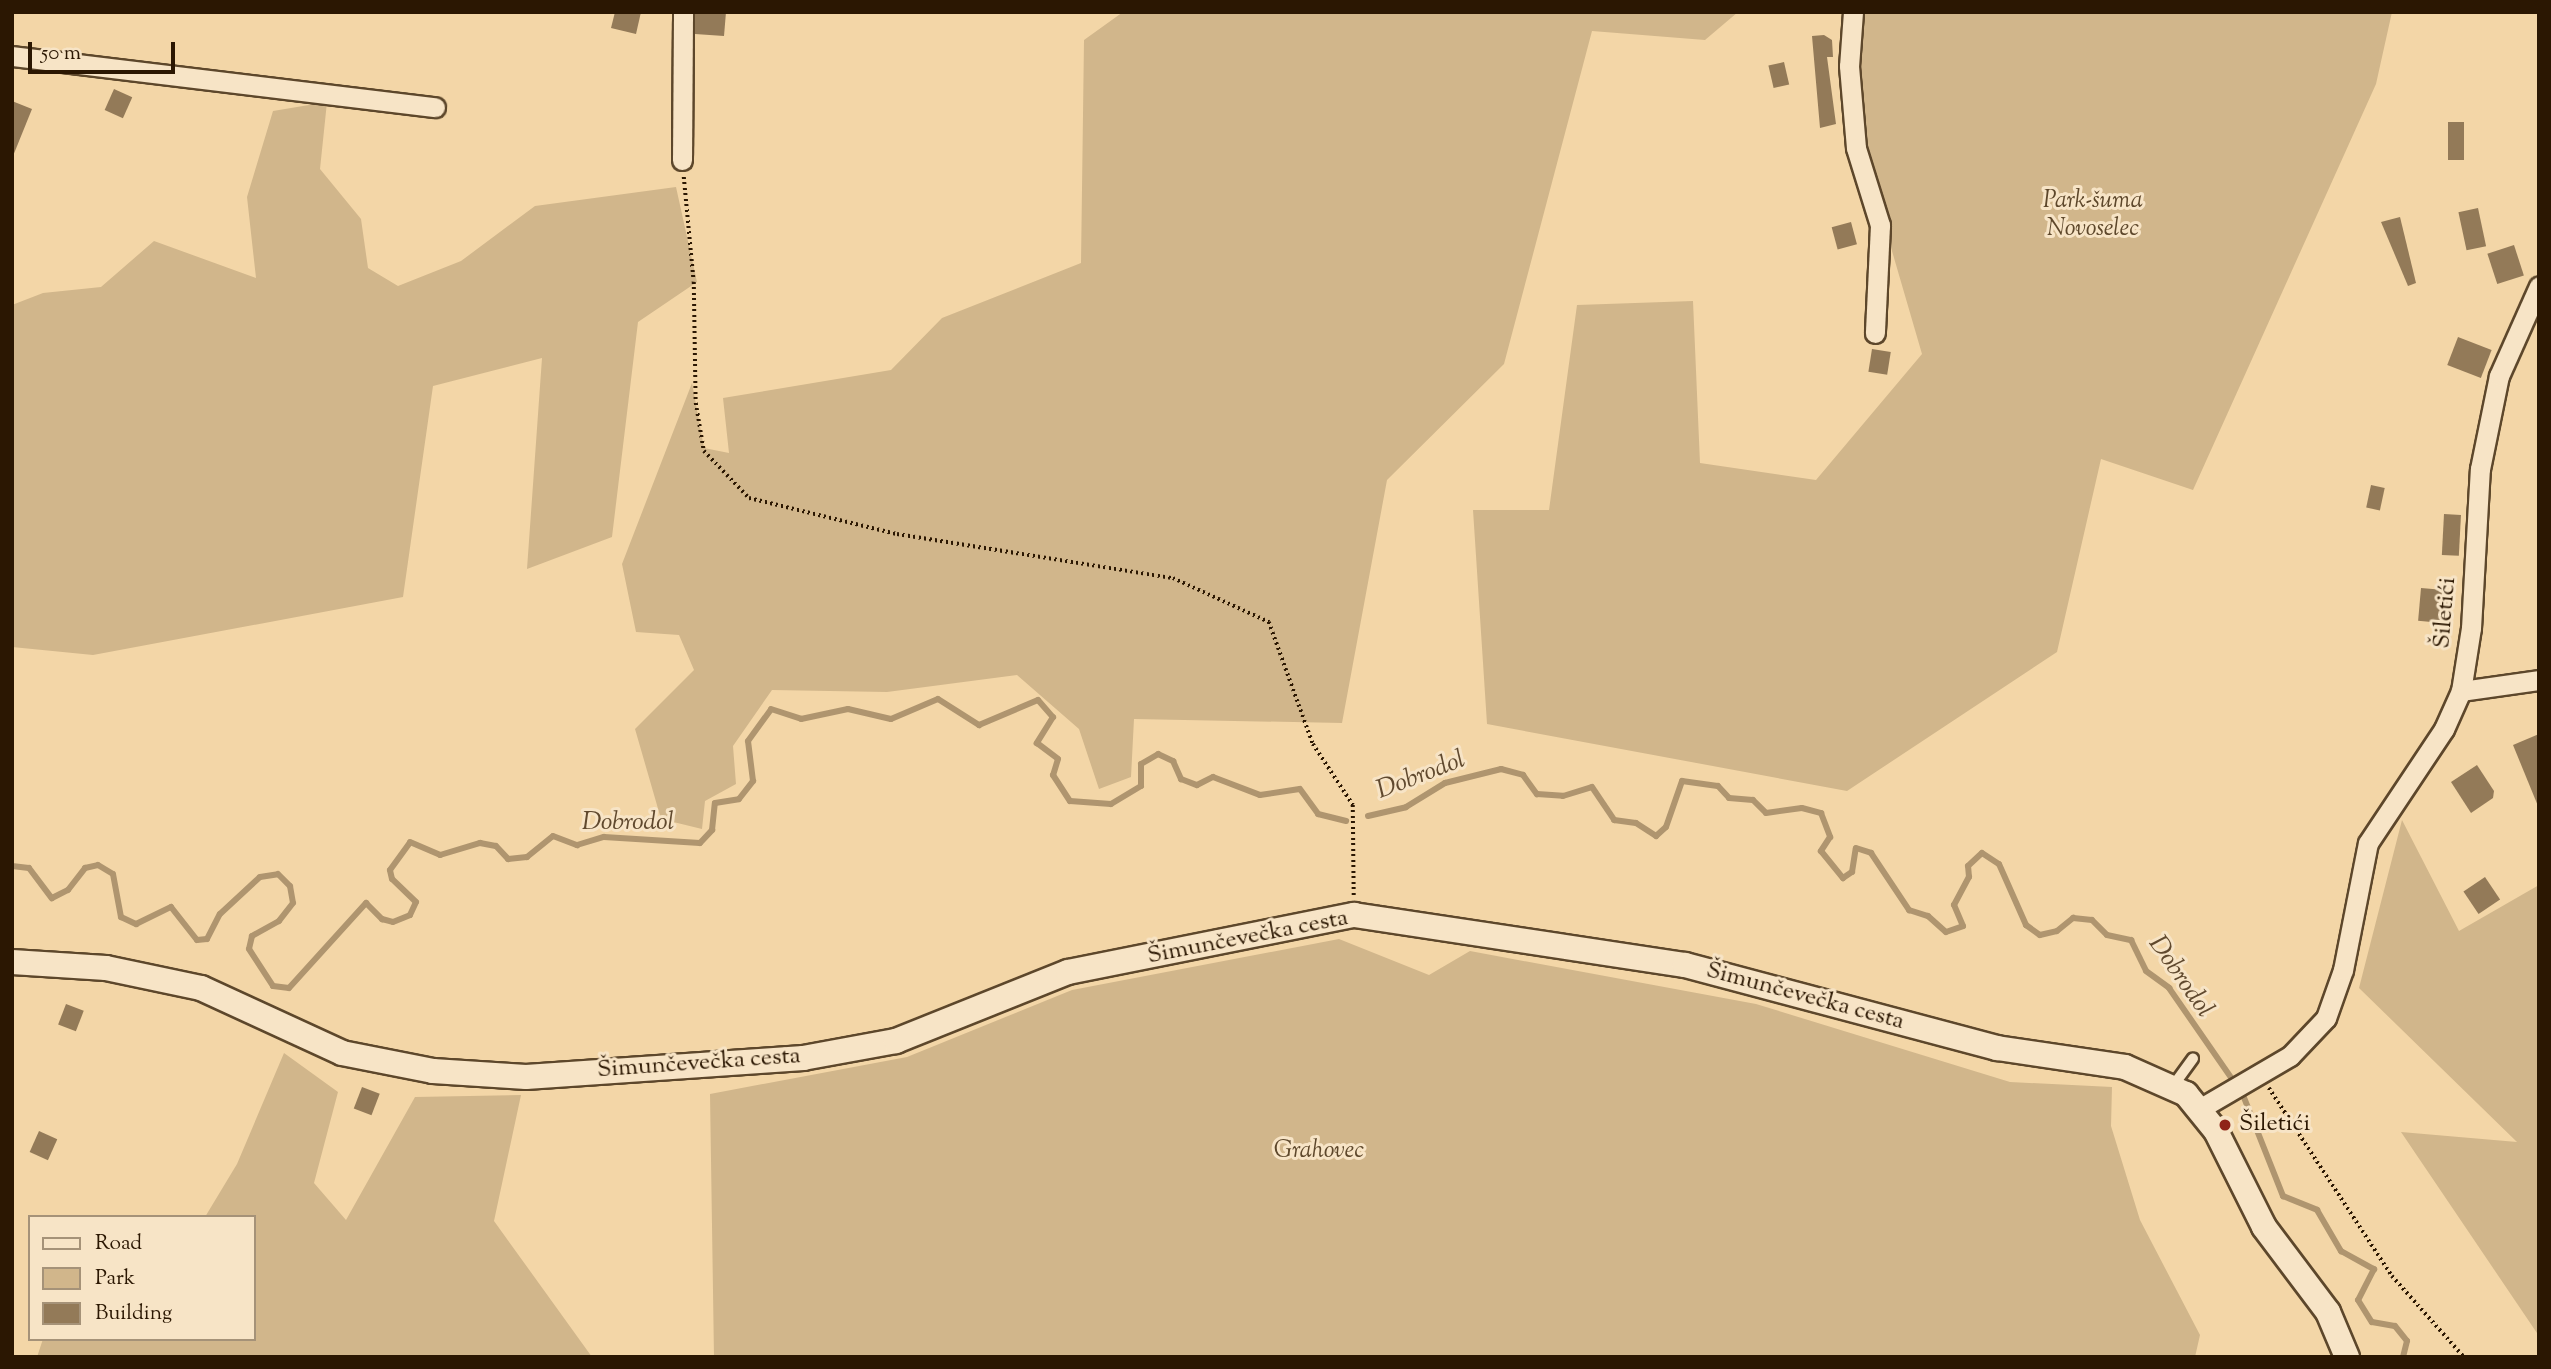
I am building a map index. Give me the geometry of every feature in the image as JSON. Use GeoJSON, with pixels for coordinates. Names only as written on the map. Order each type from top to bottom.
{"type":"FeatureCollection","features":[{"type":"Feature","properties":{"kind":"street"},"geometry":{"type":"LineString","coordinates":[[682,160],[683,12]]}},
{"type":"Feature","properties":{"kind":"street"},"geometry":{"type":"LineString","coordinates":[[1853,12],[1849,66],[1856,148],[1880,225],[1875,332]]}},
{"type":"Feature","properties":{"kind":"street"},"geometry":{"type":"LineString","coordinates":[[12,56],[435,107]]}},
{"type":"Feature","properties":{"kind":"street","name":"Šiletići"},"geometry":{"type":"LineString","coordinates":[[2200,1108],[2255,1077],[2308,1040],[2326,1018],[2343,970],[2368,843],[2444,729],[2461,691],[2483,456],[2498,376],[2539,286]]}},
{"type":"Feature","properties":{"kind":"street"},"geometry":{"type":"LineString","coordinates":[[2461,691],[2539,680]]}},
{"type":"Feature","properties":{"kind":"street","name":"Šimunčevečka cesta"},"geometry":{"type":"LineString","coordinates":[[12,962],[106,968],[201,988],[342,1052],[433,1071],[526,1077],[803,1058],[896,1041],[1068,972],[1354,915],[1685,965],[1997,1048],[2125,1067],[2172,1086],[2200,1108],[2264,1227],[2328,1312],[2347,1357]]}},
{"type":"Feature","properties":{"kind":"lane"},"geometry":{"type":"LineString","coordinates":[[2172,1086],[2193,1058]]}},
{"type":"Feature","properties":{"kind":"path"},"geometry":{"type":"LineString","coordinates":[[682,160],[694,282],[696,403],[704,451],[749,498],[761,502],[897,534],[1173,578],[1269,622],[1312,744],[1353,805],[1354,915]]}},
{"type":"Feature","properties":{"kind":"path"},"geometry":{"type":"LineString","coordinates":[[2255,1077],[2392,1276],[2464,1357]]}},
{"type":"Feature","properties":{"kind":"green space"},"geometry":{"type":"Polygon","coordinates":[[[1123,12],[1738,12],[1705,40],[1592,31],[1504,364],[1387,480],[1342,723],[1134,719],[1131,777],[1099,789],[1079,729],[1017,675],[887,692],[772,690],[733,746],[736,784],[705,801],[702,829],[661,819],[635,729],[694,670],[679,635],[636,632],[622,564],[692,383],[704,448],[729,453],[723,398],[891,370],[942,318],[1081,263],[1084,40],[1123,12]]]}},
{"type":"Feature","properties":{"kind":"green space","name":"Park-šuma Novoselec"},"geometry":{"type":"Polygon","coordinates":[[[1861,12],[2392,12],[2376,84],[2193,490],[2101,459],[2057,652],[1847,791],[1487,724],[1473,510],[1549,510],[1577,305],[1693,301],[1700,463],[1816,480],[1922,354],[1862,148],[1861,12]]]}},
{"type":"Feature","properties":{"kind":"green space"},"geometry":{"type":"Polygon","coordinates":[[[327,102],[320,169],[361,219],[368,268],[398,286],[461,261],[535,206],[676,187],[697,282],[638,322],[612,537],[527,569],[542,358],[433,386],[403,597],[93,655],[12,647],[12,305],[43,293],[101,287],[154,241],[256,278],[247,197],[273,111],[327,102]]]}},
{"type":"Feature","properties":{"kind":"green space"},"geometry":{"type":"Polygon","coordinates":[[[2402,820],[2459,931],[2539,885],[2539,1336],[2401,1132],[2517,1142],[2359,988],[2402,820]]]}},
{"type":"Feature","properties":{"kind":"green space","name":"Grahovec"},"geometry":{"type":"Polygon","coordinates":[[[1339,939],[1429,975],[1470,951],[1756,1004],[2010,1082],[2112,1087],[2111,1126],[2140,1220],[2200,1335],[2195,1357],[714,1357],[710,1094],[907,1057],[1072,990],[1339,939]]]}},
{"type":"Feature","properties":{"kind":"green space"},"geometry":{"type":"Polygon","coordinates":[[[284,1053],[338,1092],[314,1183],[346,1220],[415,1097],[521,1095],[494,1221],[592,1357],[37,1357],[42,1341],[256,1341],[256,1215],[206,1215],[237,1164],[284,1053]]]}},
{"type":"Feature","properties":{"kind":"building"},"geometry":{"type":"Polygon","coordinates":[[[615,12],[641,12],[636,34],[611,28],[615,12]]]}},
{"type":"Feature","properties":{"kind":"building"},"geometry":{"type":"Polygon","coordinates":[[[695,12],[726,12],[724,36],[695,34],[695,12]]]}},
{"type":"Feature","properties":{"kind":"building"},"geometry":{"type":"Polygon","coordinates":[[[1824,35],[1832,40],[1833,57],[1827,57],[1836,124],[1820,128],[1812,36],[1824,35]]]}},
{"type":"Feature","properties":{"kind":"building"},"geometry":{"type":"Polygon","coordinates":[[[1784,62],[1789,84],[1774,88],[1768,66],[1784,62]]]}},
{"type":"Feature","properties":{"kind":"building"},"geometry":{"type":"Polygon","coordinates":[[[114,89],[132,97],[123,118],[105,110],[114,89]]]}},
{"type":"Feature","properties":{"kind":"building"},"geometry":{"type":"Polygon","coordinates":[[[12,101],[32,109],[13,156],[12,156],[12,101]]]}},
{"type":"Feature","properties":{"kind":"building"},"geometry":{"type":"Polygon","coordinates":[[[2448,122],[2464,122],[2464,160],[2448,160],[2448,122]]]}},
{"type":"Feature","properties":{"kind":"building"},"geometry":{"type":"Polygon","coordinates":[[[2478,208],[2486,246],[2467,250],[2458,212],[2478,208]]]}},
{"type":"Feature","properties":{"kind":"building"},"geometry":{"type":"Polygon","coordinates":[[[2400,217],[2416,283],[2408,286],[2381,222],[2400,217]]]}},
{"type":"Feature","properties":{"kind":"building"},"geometry":{"type":"Polygon","coordinates":[[[1851,222],[1857,244],[1838,249],[1832,227],[1851,222]]]}},
{"type":"Feature","properties":{"kind":"building"},"geometry":{"type":"Polygon","coordinates":[[[2514,245],[2524,275],[2497,284],[2487,254],[2514,245]]]}},
{"type":"Feature","properties":{"kind":"building"},"geometry":{"type":"Polygon","coordinates":[[[2458,337],[2492,350],[2481,378],[2447,365],[2458,337]]]}},
{"type":"Feature","properties":{"kind":"building"},"geometry":{"type":"Polygon","coordinates":[[[1872,349],[1891,352],[1887,375],[1868,372],[1872,349]]]}},
{"type":"Feature","properties":{"kind":"building"},"geometry":{"type":"Polygon","coordinates":[[[2371,485],[2385,488],[2380,510],[2366,507],[2371,485]]]}},
{"type":"Feature","properties":{"kind":"building"},"geometry":{"type":"Polygon","coordinates":[[[2444,514],[2461,515],[2459,556],[2442,555],[2444,514]]]}},
{"type":"Feature","properties":{"kind":"building"},"geometry":{"type":"Polygon","coordinates":[[[2421,588],[2453,591],[2450,624],[2418,621],[2421,588]]]}},
{"type":"Feature","properties":{"kind":"building"},"geometry":{"type":"Polygon","coordinates":[[[2539,734],[2539,806],[2538,806],[2513,745],[2539,734]]]}},
{"type":"Feature","properties":{"kind":"building"},"geometry":{"type":"Polygon","coordinates":[[[2477,765],[2494,791],[2493,798],[2471,813],[2451,782],[2477,765]]]}},
{"type":"Feature","properties":{"kind":"building"},"geometry":{"type":"Polygon","coordinates":[[[2485,877],[2500,899],[2479,914],[2463,892],[2485,877]]]}},
{"type":"Feature","properties":{"kind":"building"},"geometry":{"type":"Polygon","coordinates":[[[66,1004],[84,1011],[76,1031],[58,1025],[66,1004]]]}},
{"type":"Feature","properties":{"kind":"building"},"geometry":{"type":"Polygon","coordinates":[[[362,1087],[380,1094],[371,1115],[354,1108],[362,1087]]]}},
{"type":"Feature","properties":{"kind":"building"},"geometry":{"type":"Polygon","coordinates":[[[39,1131],[57,1139],[48,1160],[30,1152],[39,1131]]]}},
{"type":"Feature","properties":{"kind":"waterway","name":"Dobrodol"},"geometry":{"type":"LineString","coordinates":[[12,866],[29,868],[52,898],[68,890],[85,868],[98,865],[113,874],[121,917],[136,924],[171,907],[197,940],[207,939],[220,914],[260,877],[278,874],[290,886],[293,903],[279,921],[252,936],[249,949],[273,986],[289,988],[366,903],[382,919],[393,922],[410,915],[416,902],[392,879],[390,870],[410,842],[440,855],[480,843],[496,846],[508,859],[527,857],[553,836],[577,845],[604,837],[700,843],[712,830],[715,803],[739,799],[753,781],[748,741],[771,709],[801,719],[848,709],[891,719],[938,699],[979,725],[1038,700],[1053,717],[1037,743],[1058,759],[1053,775],[1070,801],[1111,804],[1141,786],[1141,764],[1158,754],[1173,761],[1181,779],[1197,785],[1213,777],[1260,795],[1300,789],[1318,814],[1346,821]]}},
{"type":"Feature","properties":{"kind":"waterway","name":"Dobrodol"},"geometry":{"type":"LineString","coordinates":[[1368,816],[1406,807],[1445,783],[1501,769],[1523,775],[1537,794],[1563,796],[1592,787],[1614,820],[1636,823],[1656,836],[1666,827],[1682,781],[1718,786],[1729,798],[1753,800],[1766,813],[1802,808],[1821,813],[1830,837],[1821,851],[1843,878],[1852,872],[1856,848],[1871,853],[1909,910],[1928,916],[1946,932],[1963,926],[1954,905],[1969,877],[1968,866],[1982,853],[1999,864],[2026,925],[2040,935],[2057,931],[2073,918],[2092,920],[2107,935],[2131,940],[2146,971],[2169,988],[2243,1095],[2283,1196],[2317,1210],[2341,1251],[2374,1269],[2358,1300],[2372,1322],[2395,1326],[2407,1341],[2403,1357]]}},
{"type":"Feature","properties":{"kind":"place","name":"Šiletići"},"geometry":{"type":"Point","coordinates":[2225,1125]}}]}
